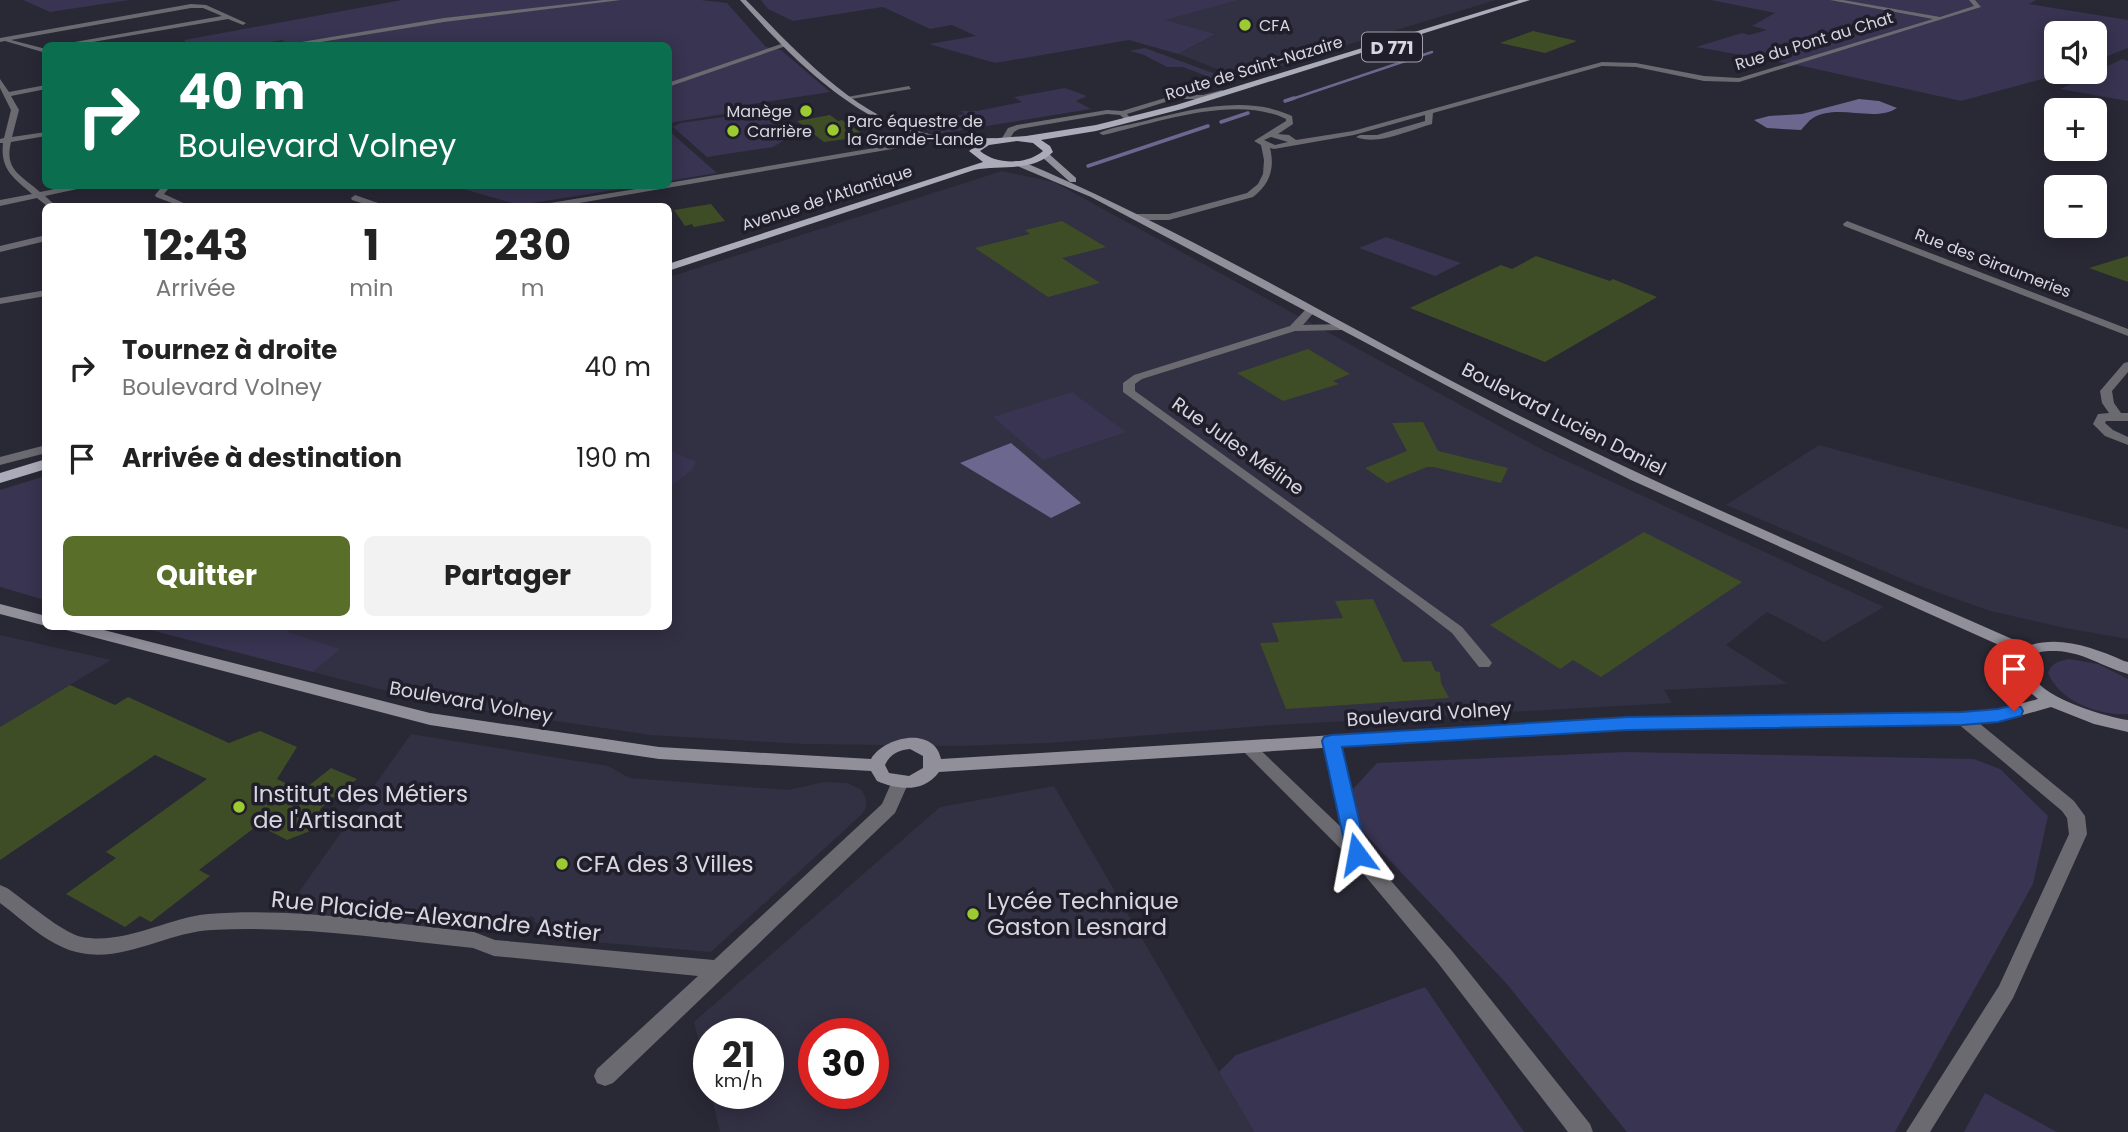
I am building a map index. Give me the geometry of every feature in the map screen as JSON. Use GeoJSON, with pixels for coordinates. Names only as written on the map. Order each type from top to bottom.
{"type":"FeatureCollection","features":[{"type":"Feature","properties":{"kind":"main road","name":"Route de Saint-Nazaire"},"geometry":{"type":"LineString","coordinates":[[994,140],[1027,139],[1261,83],[1526,0]]}},
{"type":"Feature","properties":{"kind":"main road","name":"Route de Saint-Nazaire"},"geometry":{"type":"LineString","coordinates":[[997,162],[1018,163],[1046,153],[1067,141],[1232,98],[1541,0]]}},
{"type":"Feature","properties":{"kind":"main road"},"geometry":{"type":"LineString","coordinates":[[1027,139],[1043,144],[1046,153]]}},
{"type":"Feature","properties":{"kind":"main road","name":"Avenue de l'Atlantique"},"geometry":{"type":"LineString","coordinates":[[672,257],[941,171],[975,152],[979,145],[994,140]]}},
{"type":"Feature","properties":{"kind":"main road"},"geometry":{"type":"LineString","coordinates":[[975,152],[997,162]]}},
{"type":"Feature","properties":{"kind":"main road","name":"Avenue de l'Atlantique"},"geometry":{"type":"LineString","coordinates":[[672,267],[971,168],[997,162]]}},
{"type":"Feature","properties":{"kind":"main road"},"geometry":{"type":"LineString","coordinates":[[0,463],[42,452]]}},
{"type":"Feature","properties":{"kind":"main road"},"geometry":{"type":"LineString","coordinates":[[0,478],[42,465]]}},
{"type":"Feature","properties":{"kind":"street"},"geometry":{"type":"LineString","coordinates":[[305,42],[444,19],[618,0]]}},
{"type":"Feature","properties":{"kind":"street"},"geometry":{"type":"LineString","coordinates":[[743,0],[820,75],[886,121],[915,133],[957,139],[994,140]]}},
{"type":"Feature","properties":{"kind":"street"},"geometry":{"type":"LineString","coordinates":[[1833,0],[1939,18]]}},
{"type":"Feature","properties":{"kind":"street","name":"Rue du Pont au Chat"},"geometry":{"type":"LineString","coordinates":[[1361,131],[1611,63],[1711,81],[1739,80],[1978,6],[1972,0]]}},
{"type":"Feature","properties":{"kind":"street"},"geometry":{"type":"LineString","coordinates":[[192,1],[243,23]]}},
{"type":"Feature","properties":{"kind":"street"},"geometry":{"type":"LineString","coordinates":[[1,39],[204,6]]}},
{"type":"Feature","properties":{"kind":"street"},"geometry":{"type":"LineString","coordinates":[[79,42],[229,17]]}},
{"type":"Feature","properties":{"kind":"street"},"geometry":{"type":"LineString","coordinates":[[1,39],[42,49]]}},
{"type":"Feature","properties":{"kind":"street"},"geometry":{"type":"LineString","coordinates":[[672,84],[787,44]]}},
{"type":"Feature","properties":{"kind":"street"},"geometry":{"type":"LineString","coordinates":[[0,81],[15,110],[13,124],[3,140],[3,156],[7,168],[47,203]]}},
{"type":"Feature","properties":{"kind":"street"},"geometry":{"type":"LineString","coordinates":[[850,97],[909,88]]}},
{"type":"Feature","properties":{"kind":"street"},"geometry":{"type":"LineString","coordinates":[[0,102],[42,89]]}},
{"type":"Feature","properties":{"kind":"street"},"geometry":{"type":"LineString","coordinates":[[889,91],[900,96]]}},
{"type":"Feature","properties":{"kind":"street"},"geometry":{"type":"LineString","coordinates":[[1103,133],[1211,110],[1245,107],[1276,111],[1289,118],[1287,126],[1272,135],[1259,138],[1258,141],[1265,145],[1279,148],[1361,131]]}},
{"type":"Feature","properties":{"kind":"street"},"geometry":{"type":"LineString","coordinates":[[1006,138],[1011,130],[1017,127],[1107,112],[1125,117]]}},
{"type":"Feature","properties":{"kind":"street"},"geometry":{"type":"LineString","coordinates":[[1337,136],[1366,138],[1391,133],[1429,122],[1429,112]]}},
{"type":"Feature","properties":{"kind":"street"},"geometry":{"type":"LineString","coordinates":[[886,121],[899,134],[923,143],[956,145],[975,152]]}},
{"type":"Feature","properties":{"kind":"street"},"geometry":{"type":"LineString","coordinates":[[1272,135],[1286,137],[1361,131]]}},
{"type":"Feature","properties":{"kind":"street"},"geometry":{"type":"LineString","coordinates":[[3,140],[42,135]]}},
{"type":"Feature","properties":{"kind":"street"},"geometry":{"type":"LineString","coordinates":[[1286,137],[1295,143]]}},
{"type":"Feature","properties":{"kind":"street"},"geometry":{"type":"LineString","coordinates":[[672,185],[957,139]]}},
{"type":"Feature","properties":{"kind":"street"},"geometry":{"type":"LineString","coordinates":[[1135,217],[1169,217],[1250,195],[1258,190],[1267,176],[1265,145]]}},
{"type":"Feature","properties":{"kind":"street","name":"Boulevard Lucien Daniel"},"geometry":{"type":"LineString","coordinates":[[1046,153],[1094,195]]}},
{"type":"Feature","properties":{"kind":"street","name":"Boulevard Lucien Daniel"},"geometry":{"type":"LineString","coordinates":[[1018,163],[1094,195],[1342,327],[1634,477],[2029,652]]}},
{"type":"Feature","properties":{"kind":"street"},"geometry":{"type":"LineString","coordinates":[[0,203],[66,189]]}},
{"type":"Feature","properties":{"kind":"street"},"geometry":{"type":"LineString","coordinates":[[164,189],[159,195],[179,203]]}},
{"type":"Feature","properties":{"kind":"street"},"geometry":{"type":"LineString","coordinates":[[568,203],[651,189]]}},
{"type":"Feature","properties":{"kind":"street"},"geometry":{"type":"LineString","coordinates":[[355,198],[369,203]]}},
{"type":"Feature","properties":{"kind":"street","name":"Rue des Giraumeries"},"geometry":{"type":"LineString","coordinates":[[1847,224],[2128,332]]}},
{"type":"Feature","properties":{"kind":"street"},"geometry":{"type":"LineString","coordinates":[[0,249],[42,239]]}},
{"type":"Feature","properties":{"kind":"street"},"geometry":{"type":"LineString","coordinates":[[0,300],[42,294]]}},
{"type":"Feature","properties":{"kind":"street","name":"Rue Jules Méline"},"geometry":{"type":"LineString","coordinates":[[1311,310],[1294,328],[1138,377],[1129,383],[1129,392],[1418,600],[1457,630],[1484,663]]}},
{"type":"Feature","properties":{"kind":"street"},"geometry":{"type":"LineString","coordinates":[[1294,328],[1342,327]]}},
{"type":"Feature","properties":{"kind":"street"},"geometry":{"type":"LineString","coordinates":[[2122,416],[2108,403],[2106,391],[2128,365]]}},
{"type":"Feature","properties":{"kind":"street"},"geometry":{"type":"LineString","coordinates":[[2122,416],[2102,417],[2099,424],[2109,433],[2128,441]]}},
{"type":"Feature","properties":{"kind":"street"},"geometry":{"type":"LineString","coordinates":[[0,609],[42,620]]}},
{"type":"Feature","properties":{"kind":"street","name":"Boulevard Volney"},"geometry":{"type":"LineString","coordinates":[[83,630],[430,719],[659,753],[877,765]]}},
{"type":"Feature","properties":{"kind":"street"},"geometry":{"type":"LineString","coordinates":[[2126,726],[2074,713],[2052,701],[2027,678],[2022,668],[2023,659],[2029,652],[2050,647],[2079,649],[2128,669]]}},
{"type":"Feature","properties":{"kind":"street","name":"Boulevard Volney"},"geometry":{"type":"LineString","coordinates":[[900,784],[924,778],[933,766],[1706,720],[1998,716],[2052,701]]}},
{"type":"Feature","properties":{"kind":"street"},"geometry":{"type":"LineString","coordinates":[[1917,1132],[2006,992],[2078,834],[2076,816],[2068,806],[1962,718]]}},
{"type":"Feature","properties":{"kind":"street"},"geometry":{"type":"LineString","coordinates":[[1331,741],[1357,854]]}},
{"type":"Feature","properties":{"kind":"street"},"geometry":{"type":"LineString","coordinates":[[605,1076],[889,808],[900,784],[883,778],[877,765],[884,752],[892,747],[910,743],[919,745],[931,753],[933,766]]}},
{"type":"Feature","properties":{"kind":"street"},"geometry":{"type":"LineString","coordinates":[[1246,746],[1357,854],[1445,957],[1582,1132]]}},
{"type":"Feature","properties":{"kind":"street","name":"Rue Placide-Alexandre Astier"},"geometry":{"type":"LineString","coordinates":[[0,892],[76,944],[96,947],[176,926],[208,922],[296,923],[474,940],[494,948],[718,969]]}},
{"type":"Feature","properties":{"kind":"shaded area"},"geometry":{"type":"Polygon","coordinates":[[[23,0],[129,0],[50,12],[23,0]]]}},
{"type":"Feature","properties":{"kind":"shaded area"},"geometry":{"type":"Polygon","coordinates":[[[402,0],[701,0],[727,3],[766,47],[781,50],[830,92],[752,104],[755,109],[672,123],[672,42],[184,40],[402,0]]]}},
{"type":"Feature","properties":{"kind":"shaded area"},"geometry":{"type":"Polygon","coordinates":[[[761,0],[1239,0],[1165,20],[1216,34],[1178,54],[1129,40],[995,63],[929,44],[976,36],[952,25],[930,29],[883,7],[793,21],[768,9],[761,0]]]}},
{"type":"Feature","properties":{"kind":"shaded area"},"geometry":{"type":"Polygon","coordinates":[[[1239,0],[1496,0],[1250,77],[1241,78],[1178,54],[1216,34],[1163,20],[1239,0]]]}},
{"type":"Feature","properties":{"kind":"shaded area"},"geometry":{"type":"Polygon","coordinates":[[[1711,0],[2036,0],[2029,4],[2128,20],[2128,48],[2107,56],[2107,21],[2044,21],[2044,79],[1961,101],[1802,66],[1696,47],[1742,33],[1749,35],[1767,30],[1752,26],[1775,13],[1711,0]]]}},
{"type":"Feature","properties":{"kind":"shaded area"},"geometry":{"type":"Polygon","coordinates":[[[1145,48],[1224,77],[1214,79],[1183,67],[1167,67],[1142,54],[1129,51],[1145,48]]]}},
{"type":"Feature","properties":{"kind":"shaded area"},"geometry":{"type":"Polygon","coordinates":[[[2122,59],[2128,61],[2128,101],[2060,89],[2070,84],[2107,84],[2107,66],[2122,59]]]}},
{"type":"Feature","properties":{"kind":"shaded area"},"geometry":{"type":"Polygon","coordinates":[[[1065,88],[1087,96],[1076,101],[1091,109],[938,134],[917,127],[965,114],[960,111],[977,111],[1022,102],[1014,97],[1065,88]]]}},
{"type":"Feature","properties":{"kind":"shaded area"},"geometry":{"type":"Polygon","coordinates":[[[1859,99],[1879,101],[1897,108],[1878,114],[1823,114],[1811,119],[1801,130],[1767,128],[1754,120],[1769,116],[1802,114],[1859,99]]]}},
{"type":"Feature","properties":{"kind":"shaded area","name":"Carrière"},"geometry":{"type":"Polygon","coordinates":[[[752,113],[769,116],[793,135],[773,147],[707,157],[673,127],[680,123],[752,113]]]}},
{"type":"Feature","properties":{"kind":"shaded area"},"geometry":{"type":"Polygon","coordinates":[[[672,134],[717,173],[672,180],[672,134]]]}},
{"type":"Feature","properties":{"kind":"shaded area"},"geometry":{"type":"Polygon","coordinates":[[[1002,171],[1054,182],[1543,450],[1884,607],[1824,642],[1767,612],[1726,645],[1788,684],[1664,690],[1672,703],[1274,725],[1049,743],[958,746],[803,744],[651,735],[475,709],[375,688],[151,630],[672,630],[672,276],[1002,171]]]}},
{"type":"Feature","properties":{"kind":"shaded area"},"geometry":{"type":"Polygon","coordinates":[[[463,189],[621,189],[532,203],[512,203],[463,189]]]}},
{"type":"Feature","properties":{"kind":"shaded area"},"geometry":{"type":"Polygon","coordinates":[[[1386,237],[1461,263],[1435,276],[1359,248],[1386,237]]]}},
{"type":"Feature","properties":{"kind":"shaded area"},"geometry":{"type":"Polygon","coordinates":[[[1072,392],[1126,432],[1043,460],[993,417],[1072,392]]]}},
{"type":"Feature","properties":{"kind":"shaded area"},"geometry":{"type":"Polygon","coordinates":[[[1011,443],[1081,503],[1051,518],[960,463],[1011,443]]]}},
{"type":"Feature","properties":{"kind":"shaded area"},"geometry":{"type":"Polygon","coordinates":[[[1819,445],[2128,529],[2128,639],[1990,611],[1917,585],[1726,505],[1819,445]]]}},
{"type":"Feature","properties":{"kind":"shaded area"},"geometry":{"type":"Polygon","coordinates":[[[672,451],[696,462],[692,470],[672,486],[672,451]]]}},
{"type":"Feature","properties":{"kind":"shaded area"},"geometry":{"type":"Polygon","coordinates":[[[42,477],[42,599],[0,587],[0,490],[42,477]]]}},
{"type":"Feature","properties":{"kind":"shaded area"},"geometry":{"type":"Polygon","coordinates":[[[151,630],[290,630],[287,632],[340,649],[313,672],[151,630]]]}},
{"type":"Feature","properties":{"kind":"shaded area"},"geometry":{"type":"Polygon","coordinates":[[[0,635],[111,660],[0,727],[0,635]]]}},
{"type":"Feature","properties":{"kind":"shaded area"},"geometry":{"type":"Polygon","coordinates":[[[2069,659],[2098,664],[2128,679],[2128,714],[2093,709],[2061,692],[2048,673],[2054,664],[2069,659]]]}},
{"type":"Feature","properties":{"kind":"shaded area","name":"CFA des 3 Villes"},"geometry":{"type":"Polygon","coordinates":[[[411,734],[608,766],[630,778],[788,790],[824,782],[847,783],[862,790],[866,808],[711,952],[558,939],[531,916],[513,929],[469,924],[465,930],[284,913],[411,734]]]}},
{"type":"Feature","properties":{"kind":"shaded area"},"geometry":{"type":"Polygon","coordinates":[[[1626,752],[1974,759],[2000,769],[2048,816],[2033,884],[1895,1132],[1627,1132],[1506,983],[1360,829],[1353,789],[1377,763],[1626,752]]]}},
{"type":"Feature","properties":{"kind":"shaded area","name":"Lycée Technique Gaston Lesnard"},"geometry":{"type":"Polygon","coordinates":[[[1054,786],[1254,1132],[720,1132],[715,1109],[784,1109],[784,1018],[699,1018],[940,807],[1054,786]]]}},
{"type":"Feature","properties":{"kind":"shaded area"},"geometry":{"type":"Polygon","coordinates":[[[1425,987],[1524,1132],[1254,1132],[1219,1072],[1236,1055],[1425,987]]]}},
{"type":"Feature","properties":{"kind":"shaded area"},"geometry":{"type":"Polygon","coordinates":[[[1985,1093],[2057,1132],[1964,1132],[1985,1093]]]}},
{"type":"Feature","properties":{"kind":"building"},"geometry":{"type":"Polygon","coordinates":[[[1533,31],[1577,41],[1545,53],[1500,43],[1533,31]]]}},
{"type":"Feature","properties":{"kind":"building","name":"Parc équestre de la Grande-Lande"},"geometry":{"type":"Polygon","coordinates":[[[830,115],[863,134],[858,135],[861,137],[824,142],[797,121],[830,115]]]}},
{"type":"Feature","properties":{"kind":"building"},"geometry":{"type":"Polygon","coordinates":[[[711,204],[725,221],[694,227],[692,224],[685,226],[674,210],[711,204]]]}},
{"type":"Feature","properties":{"kind":"building"},"geometry":{"type":"Polygon","coordinates":[[[1062,221],[1106,247],[1062,258],[1100,283],[1048,297],[975,248],[1030,234],[1025,230],[1062,221]]]}},
{"type":"Feature","properties":{"kind":"building"},"geometry":{"type":"Polygon","coordinates":[[[1536,256],[1610,281],[1613,279],[1657,297],[1545,362],[1410,308],[1501,265],[1512,269],[1536,256]]]}},
{"type":"Feature","properties":{"kind":"building"},"geometry":{"type":"Polygon","coordinates":[[[2128,256],[2128,282],[2089,268],[2128,256]]]}},
{"type":"Feature","properties":{"kind":"building"},"geometry":{"type":"Polygon","coordinates":[[[1308,349],[1350,374],[1333,381],[1339,384],[1283,401],[1237,373],[1308,349]]]}},
{"type":"Feature","properties":{"kind":"building"},"geometry":{"type":"Polygon","coordinates":[[[1423,422],[1438,451],[1508,468],[1501,483],[1427,467],[1387,483],[1365,468],[1407,451],[1392,423],[1423,422]]]}},
{"type":"Feature","properties":{"kind":"building"},"geometry":{"type":"Polygon","coordinates":[[[1644,532],[1742,582],[1601,677],[1573,660],[1560,669],[1490,625],[1644,532]]]}},
{"type":"Feature","properties":{"kind":"building"},"geometry":{"type":"Polygon","coordinates":[[[1373,599],[1403,662],[1431,661],[1435,671],[1440,672],[1441,683],[1449,698],[1286,709],[1260,643],[1279,642],[1272,623],[1343,618],[1335,601],[1373,599]]]}},
{"type":"Feature","properties":{"kind":"building","name":"Institut des Métiers de l'Artisanat"},"geometry":{"type":"Polygon","coordinates":[[[70,685],[115,705],[128,697],[229,743],[260,731],[297,747],[277,779],[302,791],[331,768],[357,779],[321,808],[310,831],[287,840],[258,825],[199,870],[210,876],[151,922],[140,916],[125,927],[66,894],[116,858],[106,852],[207,779],[155,755],[0,860],[0,727],[70,685]]]}},
{"type":"Feature","properties":{"kind":"waterway"},"geometry":{"type":"LineString","coordinates":[[1289,100],[1432,52]]}},
{"type":"Feature","properties":{"kind":"waterway"},"geometry":{"type":"LineString","coordinates":[[1285,101],[1294,98]]}},
{"type":"Feature","properties":{"kind":"waterway"},"geometry":{"type":"LineString","coordinates":[[1221,122],[1248,113]]}},
{"type":"Feature","properties":{"kind":"waterway"},"geometry":{"type":"LineString","coordinates":[[1088,166],[1208,126]]}},
{"type":"Feature","properties":{"kind":"place","name":"CFA"},"geometry":{"type":"Point","coordinates":[1245,25]}},
{"type":"Feature","properties":{"kind":"place","name":"Manège"},"geometry":{"type":"Point","coordinates":[806,111]}},
{"type":"Feature","properties":{"kind":"place","name":"Parc équestre de la Grande-Lande"},"geometry":{"type":"Point","coordinates":[833,130]}},
{"type":"Feature","properties":{"kind":"place","name":"Carrière"},"geometry":{"type":"Point","coordinates":[733,131]}},
{"type":"Feature","properties":{"kind":"place","name":"Institut des Métiers de l'Artisanat"},"geometry":{"type":"Point","coordinates":[239,807]}},
{"type":"Feature","properties":{"kind":"place","name":"CFA des 3 Villes"},"geometry":{"type":"Point","coordinates":[562,864]}},
{"type":"Feature","properties":{"kind":"place","name":"Lycée Technique Gaston Lesnard"},"geometry":{"type":"Point","coordinates":[973,914]}},
{"type":"Feature","properties":{"kind":"route"},"geometry":{"type":"LineString","coordinates":[[1357,854],[1331,741],[1628,723],[1962,718],[1998,716],[2014,711]]}}]}
